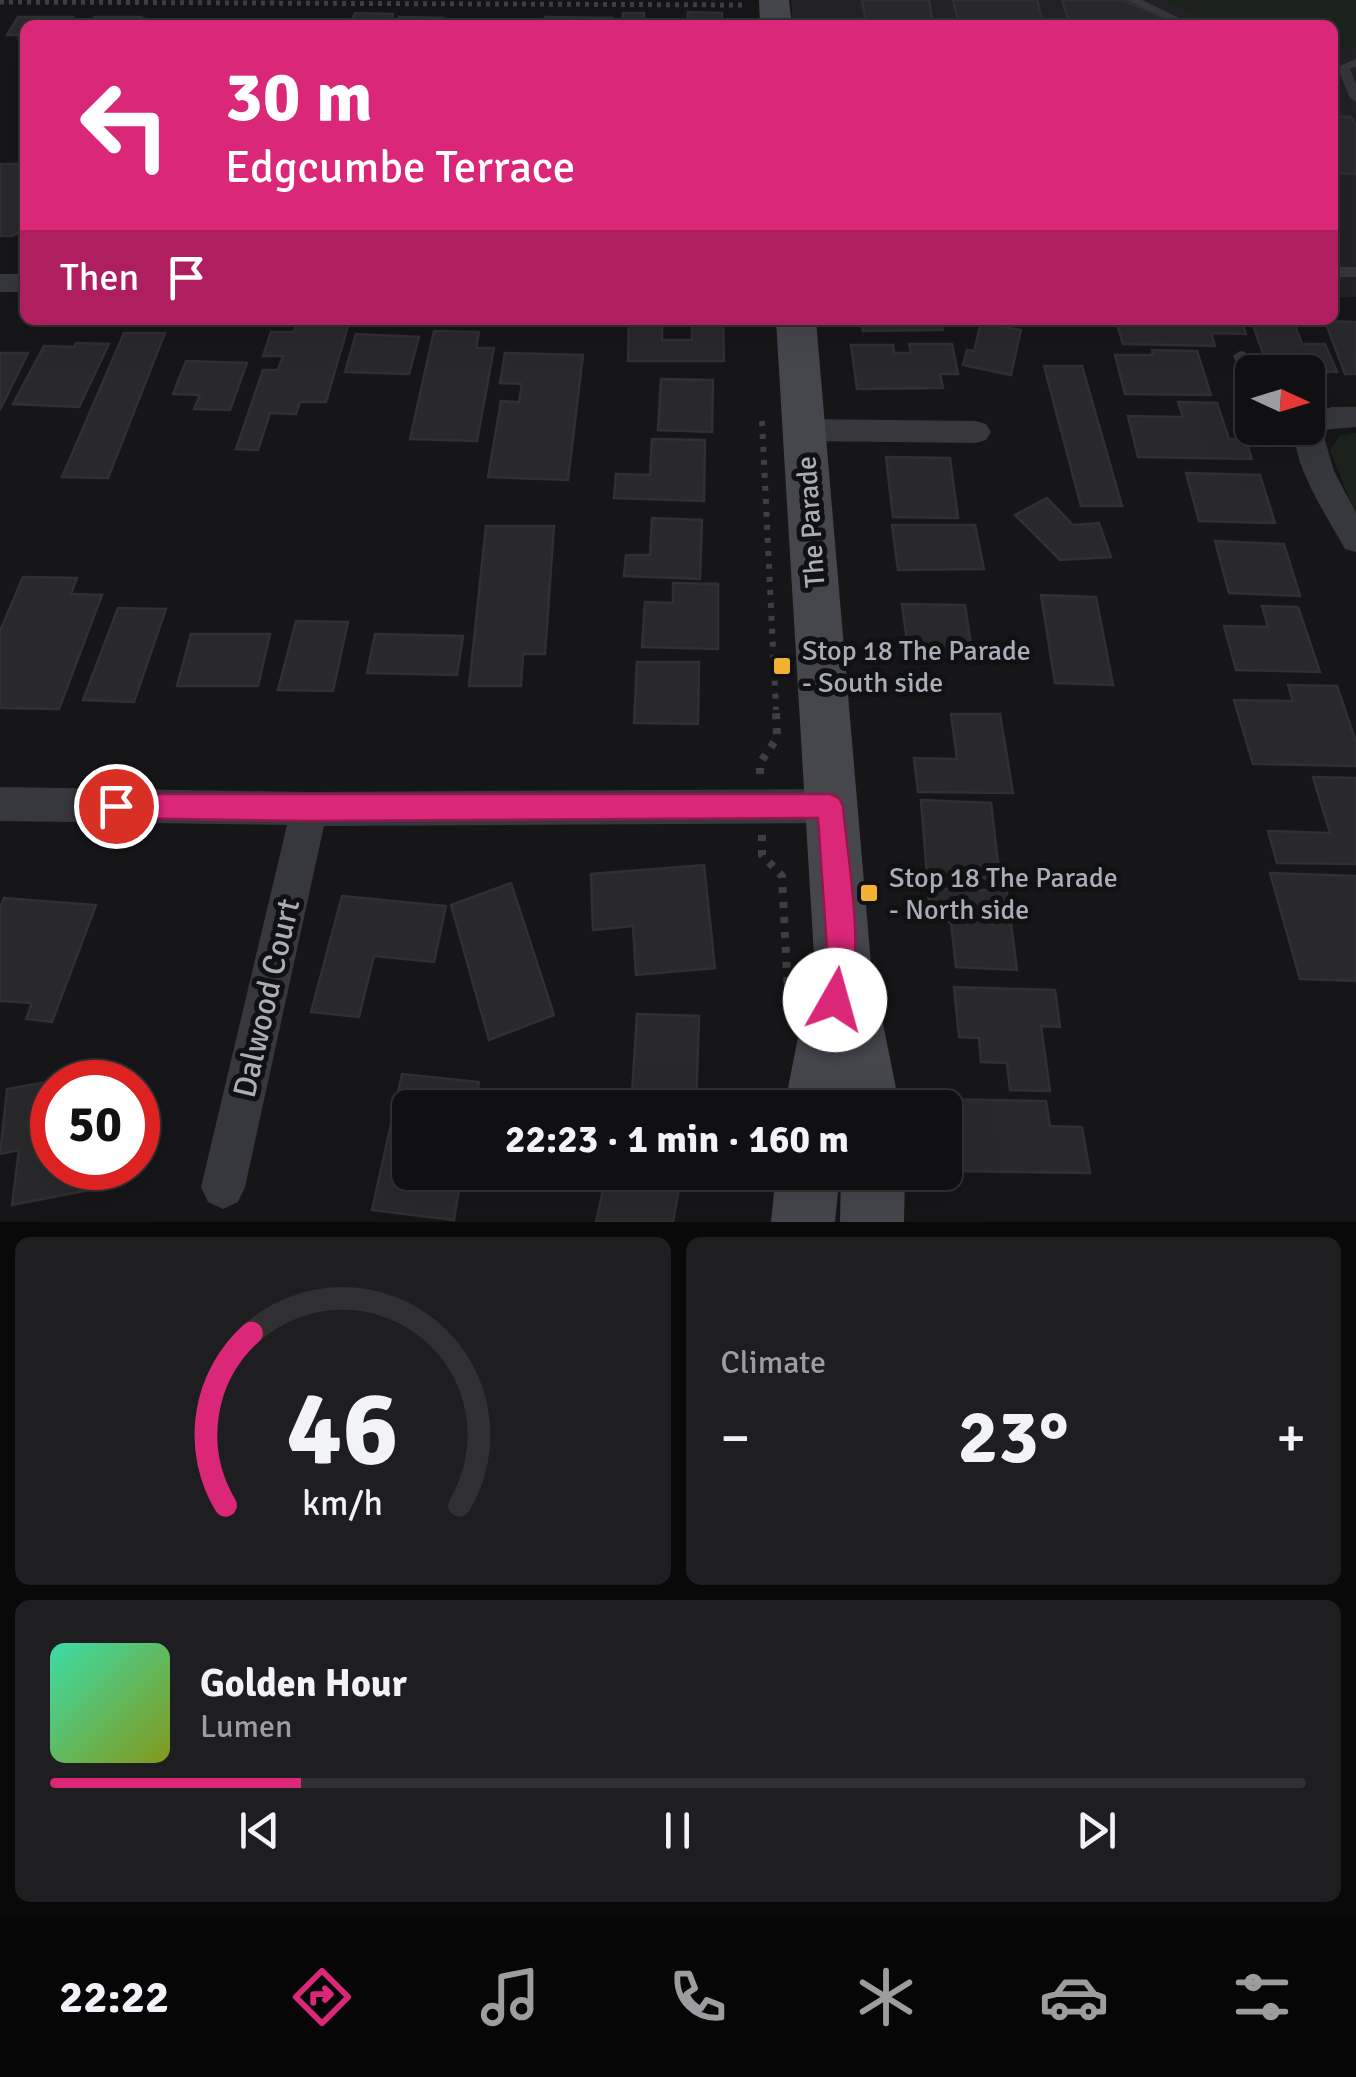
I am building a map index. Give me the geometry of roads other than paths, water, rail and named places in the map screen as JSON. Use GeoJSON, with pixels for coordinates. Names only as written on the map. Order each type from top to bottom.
{"type":"FeatureCollection","features":[{"type":"Feature","properties":{"kind":"main road","name":"The Parade"},"geometry":{"type":"LineString","coordinates":[[795,325],[782,425],[830,806],[842,964],[866,1090]]}},
{"type":"Feature","properties":{"kind":"main road","name":"The Parade"},"geometry":{"type":"LineString","coordinates":[[818,1090],[842,964]]}},
{"type":"Feature","properties":{"kind":"main road"},"geometry":{"type":"LineString","coordinates":[[803,1222],[806,1190]]}},
{"type":"Feature","properties":{"kind":"main road"},"geometry":{"type":"LineString","coordinates":[[872,1222],[873,1190]]}},
{"type":"Feature","properties":{"kind":"street"},"geometry":{"type":"LineString","coordinates":[[1325,420],[1356,417]]}},
{"type":"Feature","properties":{"kind":"street"},"geometry":{"type":"LineString","coordinates":[[782,425],[976,432]]}},
{"type":"Feature","properties":{"kind":"street"},"geometry":{"type":"LineString","coordinates":[[1310,445],[1356,540]]}},
{"type":"Feature","properties":{"kind":"street"},"geometry":{"type":"LineString","coordinates":[[0,804],[309,809],[830,806]]}},
{"type":"Feature","properties":{"kind":"street","name":"Dalwood Court"},"geometry":{"type":"LineString","coordinates":[[223,1187],[309,809]]}},
{"type":"Feature","properties":{"kind":"lane"},"geometry":{"type":"LineString","coordinates":[[1134,0],[1177,20]]}},
{"type":"Feature","properties":{"kind":"lane"},"geometry":{"type":"LineString","coordinates":[[1356,62],[1343,67],[1356,98]]}},
{"type":"Feature","properties":{"kind":"place","name":"Stop 18 The Parade - South side"},"geometry":{"type":"Point","coordinates":[782,666]}},
{"type":"Feature","properties":{"kind":"place","name":"Stop 18 The Parade - North side"},"geometry":{"type":"Point","coordinates":[869,893]}}]}
